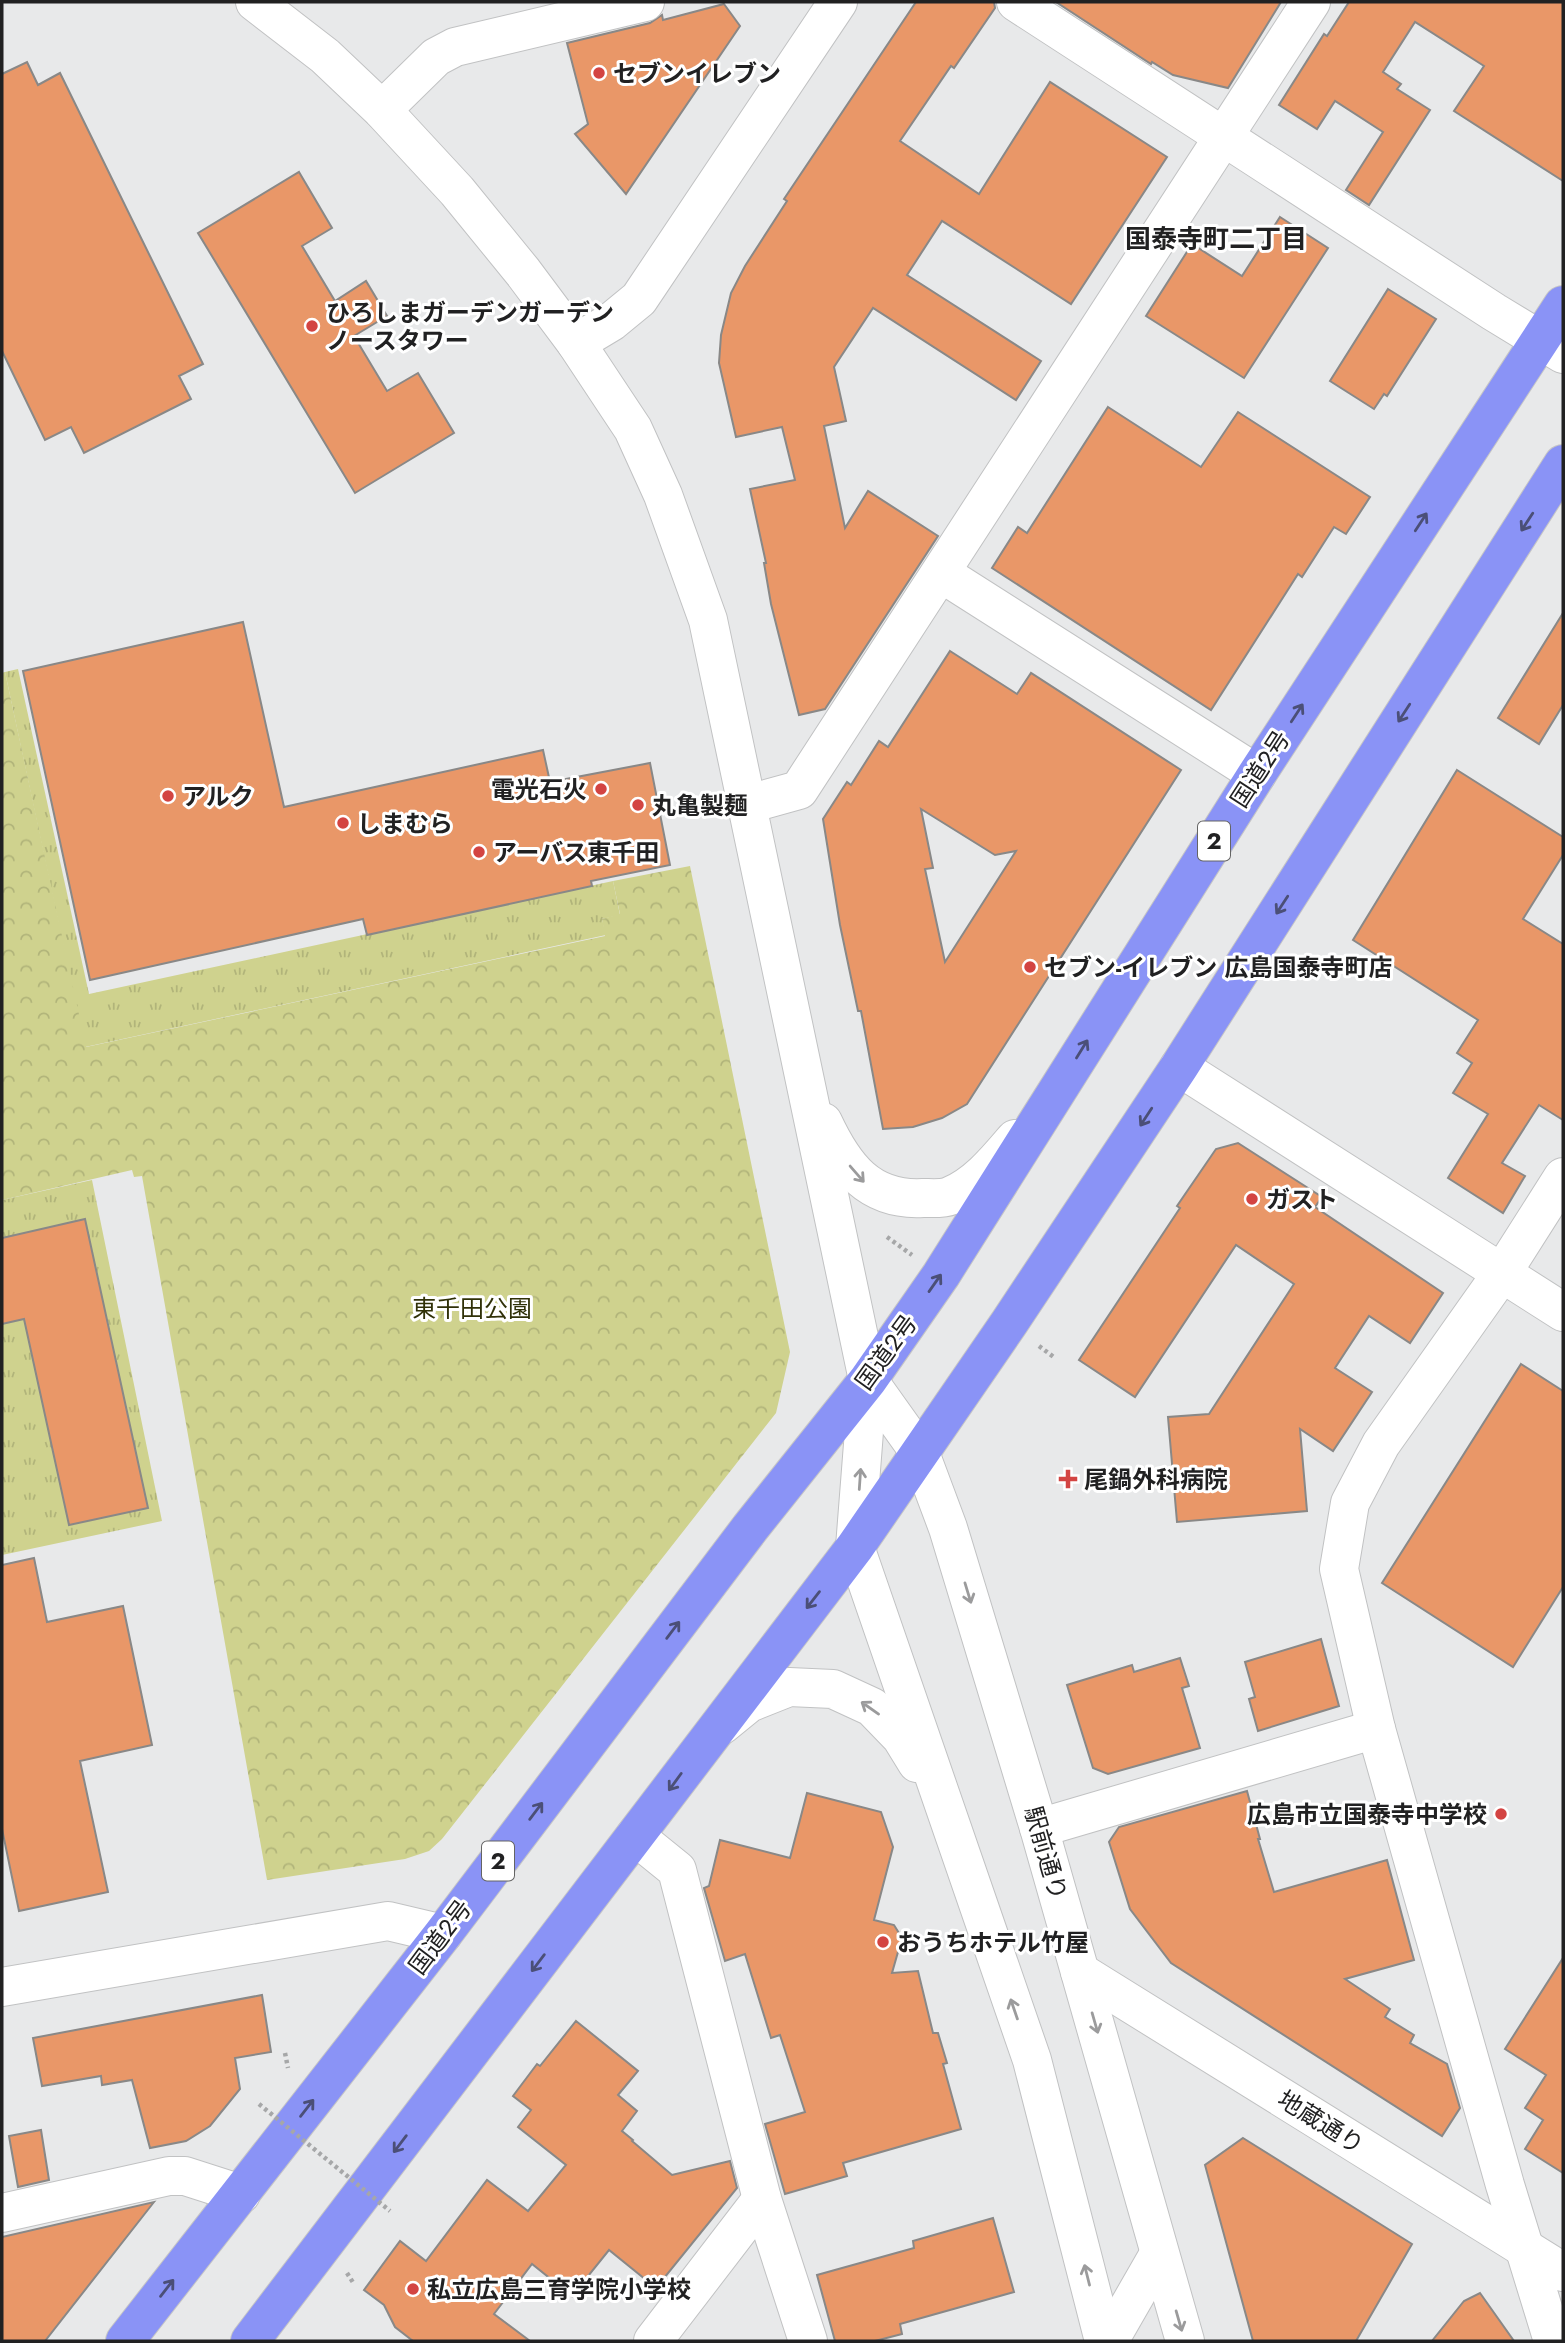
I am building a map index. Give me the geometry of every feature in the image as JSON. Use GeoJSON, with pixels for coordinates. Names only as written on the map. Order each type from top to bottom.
{"type":"FeatureCollection","features":[{"type":"Feature","properties":{"kind":"highway","name":"国道2号"},"geometry":{"type":"LineString","coordinates":[[125,2341],[443,1934],[742,1539],[868,1380],[941,1275],[1257,774],[1553,347],[1563,305]]}},
{"type":"Feature","properties":{"kind":"highway"},"geometry":{"type":"LineString","coordinates":[[250,2341],[709,1735],[855,1547],[1010,1323],[1179,1067],[1563,464]]}},
{"type":"Feature","properties":{"kind":"street"},"geometry":{"type":"LineString","coordinates":[[255,2],[325,56],[382,110],[457,191],[576,343],[633,429],[663,495],[708,620],[868,1380],[855,1547],[1032,2060],[1107,2341]]}},
{"type":"Feature","properties":{"kind":"street"},"geometry":{"type":"LineString","coordinates":[[382,110],[436,57],[455,47],[645,2]]}},
{"type":"Feature","properties":{"kind":"street"},"geometry":{"type":"LineString","coordinates":[[1016,2],[1494,312],[1553,347]]}},
{"type":"Feature","properties":{"kind":"street"},"geometry":{"type":"LineString","coordinates":[[745,805],[799,790],[1311,2]]}},
{"type":"Feature","properties":{"kind":"street"},"geometry":{"type":"LineString","coordinates":[[576,343],[611,322],[639,299],[822,7]]}},
{"type":"Feature","properties":{"kind":"street"},"geometry":{"type":"LineString","coordinates":[[941,573],[1257,774]]}},
{"type":"Feature","properties":{"kind":"street"},"geometry":{"type":"LineString","coordinates":[[1179,1067],[1563,1312]]}},
{"type":"Feature","properties":{"kind":"street"},"geometry":{"type":"LineString","coordinates":[[802,1072],[835,1148],[863,1183],[904,1199],[949,1196],[984,1174],[1051,1099]]}},
{"type":"Feature","properties":{"kind":"street"},"geometry":{"type":"LineString","coordinates":[[1553,2341],[1524,2249],[1376,1729],[1339,1569],[1350,1503],[1381,1444],[1502,1273],[1563,1177]]}},
{"type":"Feature","properties":{"kind":"street","name":"駅前通り"},"geometry":{"type":"LineString","coordinates":[[868,1380],[920,1453],[948,1528],[1039,1828],[1185,2341]]}},
{"type":"Feature","properties":{"kind":"street"},"geometry":{"type":"LineString","coordinates":[[709,1735],[749,1703],[789,1687],[833,1689],[872,1707],[901,1737],[941,1800]]}},
{"type":"Feature","properties":{"kind":"street"},"geometry":{"type":"LineString","coordinates":[[1039,1828],[1376,1729]]}},
{"type":"Feature","properties":{"kind":"street"},"geometry":{"type":"LineString","coordinates":[[635,1836],[677,1870],[762,2199],[808,2341]]}},
{"type":"Feature","properties":{"kind":"street"},"geometry":{"type":"LineString","coordinates":[[2,1987],[388,1921],[443,1934]]}},
{"type":"Feature","properties":{"kind":"street","name":"地蔵通り"},"geometry":{"type":"LineString","coordinates":[[1080,1972],[1563,2272]]}},
{"type":"Feature","properties":{"kind":"street"},"geometry":{"type":"LineString","coordinates":[[2,2213],[169,2176],[186,2176],[241,2194]]}},
{"type":"Feature","properties":{"kind":"street"},"geometry":{"type":"LineString","coordinates":[[653,2341],[762,2199]]}},
{"type":"Feature","properties":{"kind":"street"},"geometry":{"type":"LineString","coordinates":[[1107,2341],[1159,2254]]}},
{"type":"Feature","properties":{"kind":"path"},"geometry":{"type":"LineString","coordinates":[[285,2053],[289,2067]]}},
{"type":"Feature","properties":{"kind":"path"},"geometry":{"type":"LineString","coordinates":[[259,2104],[390,2211]]}},
{"type":"Feature","properties":{"kind":"green space"},"geometry":{"type":"Polygon","coordinates":[[[18,669],[89,994],[613,881],[620,915],[602,919],[606,935],[85,1047],[5,672],[18,669]]]}},
{"type":"Feature","properties":{"kind":"green space","name":"東千田公園"},"geometry":{"type":"Polygon","coordinates":[[[5,672],[86,1047],[605,936],[602,919],[620,914],[613,881],[690,866],[790,1352],[776,1413],[442,1839],[429,1851],[405,1859],[267,1880],[142,1176],[134,1177],[132,1170],[2,1200],[2,673],[5,672]]]}},
{"type":"Feature","properties":{"kind":"green space"},"geometry":{"type":"Polygon","coordinates":[[[92,1180],[162,1521],[2,1555],[2,1324],[24,1319],[84,1219],[2,1238],[2,1200],[92,1180]]]}},
{"type":"Feature","properties":{"kind":"building"},"geometry":{"type":"Polygon","coordinates":[[[916,2],[994,2],[995,8],[900,141],[979,194],[1050,82],[1167,157],[1071,304],[942,221],[907,275],[1041,361],[1016,400],[873,308],[834,367],[846,421],[824,426],[845,528],[868,491],[938,536],[825,709],[799,715],[771,604],[766,563],[750,489],[795,480],[782,427],[736,437],[719,363],[721,335],[731,293],[787,201],[784,199],[916,2]]]}},
{"type":"Feature","properties":{"kind":"building"},"geometry":{"type":"Polygon","coordinates":[[[1056,2],[1281,2],[1228,88],[1173,75],[1152,62],[1151,64],[1056,2]]]}},
{"type":"Feature","properties":{"kind":"building"},"geometry":{"type":"Polygon","coordinates":[[[1349,2],[1563,2],[1563,181],[1454,111],[1484,66],[1415,22],[1383,72],[1401,84],[1397,89],[1430,110],[1369,205],[1346,190],[1383,132],[1335,101],[1317,129],[1279,105],[1324,34],[1327,36],[1349,2]]]}},
{"type":"Feature","properties":{"kind":"building"},"geometry":{"type":"Polygon","coordinates":[[[724,4],[740,26],[626,194],[575,134],[588,124],[567,43],[650,23],[662,15],[663,20],[724,4]]]}},
{"type":"Feature","properties":{"kind":"building"},"geometry":{"type":"Polygon","coordinates":[[[27,62],[38,85],[60,73],[203,364],[179,376],[191,399],[84,453],[71,427],[45,440],[2,351],[2,74],[27,62]]]}},
{"type":"Feature","properties":{"kind":"building","name":"ひろしまガーデンガーデン ノースタワー"},"geometry":{"type":"Polygon","coordinates":[[[299,172],[332,228],[302,246],[335,301],[366,281],[387,316],[354,336],[387,391],[418,373],[454,433],[355,493],[198,233],[299,172]]]}},
{"type":"Feature","properties":{"kind":"building"},"geometry":{"type":"Polygon","coordinates":[[[1280,217],[1328,248],[1244,378],[1146,316],[1192,244],[1242,276],[1280,217]]]}},
{"type":"Feature","properties":{"kind":"building"},"geometry":{"type":"Polygon","coordinates":[[[1388,289],[1436,319],[1387,396],[1384,394],[1374,409],[1330,381],[1388,289]]]}},
{"type":"Feature","properties":{"kind":"building"},"geometry":{"type":"Polygon","coordinates":[[[1108,407],[1201,467],[1238,412],[1370,497],[1346,534],[1334,527],[1302,577],[1298,574],[1211,710],[992,568],[1018,527],[1027,533],[1108,407]]]}},
{"type":"Feature","properties":{"kind":"building"},"geometry":{"type":"Polygon","coordinates":[[[1563,613],[1563,705],[1539,744],[1498,718],[1563,613]]]}},
{"type":"Feature","properties":{"kind":"building"},"geometry":{"type":"Polygon","coordinates":[[[243,622],[284,807],[543,750],[550,782],[650,763],[670,865],[591,881],[592,886],[367,935],[363,919],[90,980],[23,671],[243,622]]]}},
{"type":"Feature","properties":{"kind":"building"},"geometry":{"type":"Polygon","coordinates":[[[950,651],[1017,694],[1031,673],[1181,770],[967,1104],[942,1118],[913,1127],[883,1129],[861,1011],[858,1011],[840,925],[823,819],[847,782],[851,785],[879,741],[888,747],[950,651]],[[921,809],[933,868],[925,869],[945,962],[1016,851],[995,855],[921,809]]]}},
{"type":"Feature","properties":{"kind":"building"},"geometry":{"type":"Polygon","coordinates":[[[1457,770],[1563,837],[1563,855],[1523,919],[1563,944],[1563,1120],[1539,1105],[1502,1163],[1525,1176],[1503,1213],[1448,1178],[1488,1114],[1453,1093],[1472,1063],[1457,1053],[1478,1020],[1353,940],[1457,770]]]}},
{"type":"Feature","properties":{"kind":"building"},"geometry":{"type":"Polygon","coordinates":[[[1238,1143],[1322,1197],[1315,1207],[1443,1293],[1410,1343],[1369,1316],[1335,1368],[1372,1392],[1333,1451],[1300,1429],[1307,1511],[1177,1522],[1168,1417],[1209,1414],[1294,1284],[1236,1245],[1135,1397],[1079,1360],[1216,1149],[1238,1143]]]}},
{"type":"Feature","properties":{"kind":"building"},"geometry":{"type":"Polygon","coordinates":[[[85,1219],[148,1508],[69,1525],[24,1319],[2,1324],[2,1238],[85,1219]]]}},
{"type":"Feature","properties":{"kind":"building"},"geometry":{"type":"Polygon","coordinates":[[[1521,1364],[1563,1391],[1563,1587],[1513,1667],[1382,1583],[1521,1364]]]}},
{"type":"Feature","properties":{"kind":"building"},"geometry":{"type":"Polygon","coordinates":[[[34,1558],[47,1622],[123,1606],[152,1745],[80,1761],[108,1892],[19,1911],[2,1829],[2,1565],[34,1558]]]}},
{"type":"Feature","properties":{"kind":"building"},"geometry":{"type":"Polygon","coordinates":[[[1321,1639],[1339,1706],[1258,1731],[1249,1699],[1255,1697],[1245,1662],[1321,1639]]]}},
{"type":"Feature","properties":{"kind":"building"},"geometry":{"type":"Polygon","coordinates":[[[1180,1658],[1189,1686],[1182,1688],[1200,1748],[1108,1774],[1093,1768],[1067,1685],[1132,1665],[1134,1672],[1180,1658]]]}},
{"type":"Feature","properties":{"kind":"building"},"geometry":{"type":"Polygon","coordinates":[[[1247,1791],[1274,1892],[1387,1860],[1414,1960],[1345,1979],[1390,2009],[1385,2017],[1414,2035],[1410,2043],[1447,2064],[1460,2108],[1442,2136],[1171,1963],[1130,1909],[1109,1842],[1119,1827],[1247,1791]]]}},
{"type":"Feature","properties":{"kind":"building"},"geometry":{"type":"Polygon","coordinates":[[[807,1793],[881,1812],[893,1847],[874,1920],[894,1925],[902,1938],[892,1973],[918,1971],[933,2033],[938,2033],[947,2063],[943,2064],[961,2129],[843,2163],[847,2176],[785,2194],[765,2124],[805,2112],[780,2035],[771,2038],[745,1954],[725,1961],[704,1888],[709,1886],[720,1840],[790,1858],[807,1793]]]}},
{"type":"Feature","properties":{"kind":"building"},"geometry":{"type":"Polygon","coordinates":[[[1563,1958],[1563,2173],[1525,2149],[1543,2120],[1525,2108],[1546,2075],[1505,2049],[1563,1958]]]}},
{"type":"Feature","properties":{"kind":"building"},"geometry":{"type":"Polygon","coordinates":[[[262,1995],[271,2052],[235,2058],[240,2089],[210,2126],[186,2141],[150,2148],[132,2080],[102,2085],[101,2076],[42,2086],[33,2038],[262,1995]]]}},
{"type":"Feature","properties":{"kind":"building"},"geometry":{"type":"Polygon","coordinates":[[[576,2021],[638,2071],[618,2095],[637,2111],[622,2131],[672,2175],[730,2161],[737,2188],[656,2288],[609,2250],[572,2296],[532,2264],[494,2314],[530,2341],[413,2341],[395,2327],[384,2305],[364,2290],[400,2241],[426,2261],[487,2180],[528,2211],[566,2165],[518,2127],[531,2110],[513,2096],[537,2064],[540,2066],[576,2021]]]}},
{"type":"Feature","properties":{"kind":"building"},"geometry":{"type":"Polygon","coordinates":[[[41,2130],[49,2180],[18,2187],[9,2136],[41,2130]]]}},
{"type":"Feature","properties":{"kind":"building"},"geometry":{"type":"Polygon","coordinates":[[[1243,2138],[1412,2244],[1356,2341],[1253,2341],[1205,2165],[1243,2138]]]}},
{"type":"Feature","properties":{"kind":"building"},"geometry":{"type":"Polygon","coordinates":[[[154,2202],[45,2341],[2,2341],[2,2237],[154,2202]]]}},
{"type":"Feature","properties":{"kind":"building"},"geometry":{"type":"Polygon","coordinates":[[[993,2218],[1014,2292],[900,2324],[902,2334],[875,2341],[835,2341],[817,2275],[914,2248],[913,2241],[993,2218]]]}},
{"type":"Feature","properties":{"kind":"building"},"geometry":{"type":"Polygon","coordinates":[[[1480,2293],[1514,2341],[1432,2341],[1464,2301],[1480,2293]]]}},
{"type":"Feature","properties":{"kind":"place","name":"セブンイレブン"},"geometry":{"type":"Point","coordinates":[599,73]}},
{"type":"Feature","properties":{"kind":"place","name":"ひろしまガーデンガーデン ノースタワー"},"geometry":{"type":"Point","coordinates":[312,326]}},
{"type":"Feature","properties":{"kind":"place","name":"電光石火"},"geometry":{"type":"Point","coordinates":[601,789]}},
{"type":"Feature","properties":{"kind":"place","name":"アルク"},"geometry":{"type":"Point","coordinates":[168,796]}},
{"type":"Feature","properties":{"kind":"place","name":"丸亀製麺"},"geometry":{"type":"Point","coordinates":[638,805]}},
{"type":"Feature","properties":{"kind":"place","name":"しまむら"},"geometry":{"type":"Point","coordinates":[343,823]}},
{"type":"Feature","properties":{"kind":"place","name":"アーバス東千田"},"geometry":{"type":"Point","coordinates":[479,852]}},
{"type":"Feature","properties":{"kind":"place","name":"セブン-イレブン 広島国泰寺町店"},"geometry":{"type":"Point","coordinates":[1030,967]}},
{"type":"Feature","properties":{"kind":"place","name":"ガスト"},"geometry":{"type":"Point","coordinates":[1252,1199]}},
{"type":"Feature","properties":{"kind":"place","name":"尾鍋外科病院"},"geometry":{"type":"Point","coordinates":[1068,1479]}},
{"type":"Feature","properties":{"kind":"place","name":"広島市立国泰寺中学校"},"geometry":{"type":"Point","coordinates":[1501,1814]}},
{"type":"Feature","properties":{"kind":"place","name":"おうちホテル竹屋"},"geometry":{"type":"Point","coordinates":[883,1942]}},
{"type":"Feature","properties":{"kind":"place","name":"私立広島三育学院小学校"},"geometry":{"type":"Point","coordinates":[413,2289]}},
{"type":"Feature","properties":{"kind":"district","name":"国泰寺町二丁目"},"geometry":{"type":"Point","coordinates":[1216,239]}}]}
